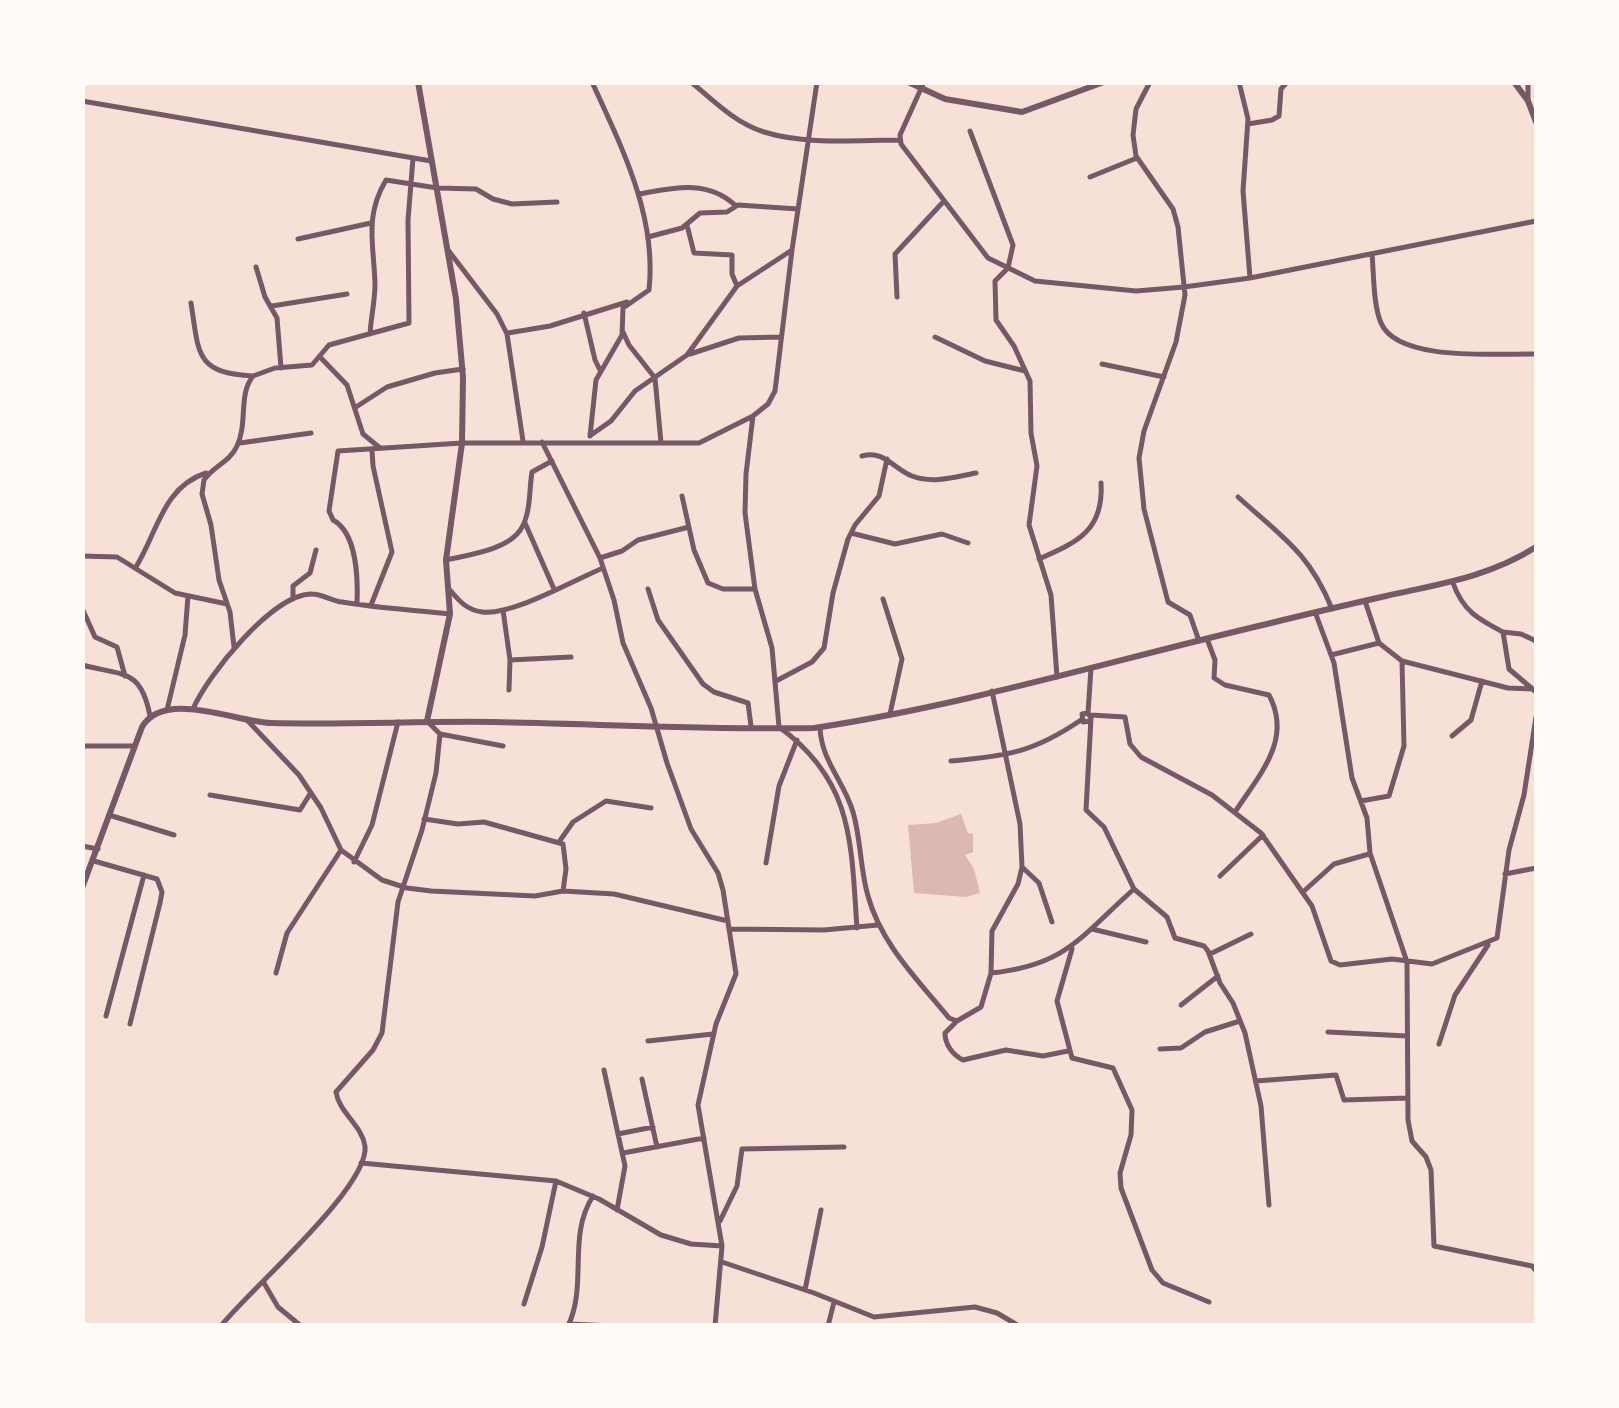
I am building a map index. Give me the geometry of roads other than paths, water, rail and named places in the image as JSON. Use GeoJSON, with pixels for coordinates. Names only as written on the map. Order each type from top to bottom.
{"type":"FeatureCollection","features":[{"type":"Feature","properties":{"kind":"street"},"geometry":{"type":"LineString","coordinates":[[418,82],[459,316],[463,369],[462,443],[446,560],[450,614],[427,721]]}},
{"type":"Feature","properties":{"kind":"street"},"geometry":{"type":"LineString","coordinates":[[592,82],[639,194],[648,237],[649,290],[622,308],[622,331],[654,378],[661,443]]}},
{"type":"Feature","properties":{"kind":"street"},"geometry":{"type":"LineString","coordinates":[[692,82],[718,106],[764,132],[810,139],[900,140]]}},
{"type":"Feature","properties":{"kind":"street"},"geometry":{"type":"LineString","coordinates":[[357,604],[357,570],[342,528],[332,520],[329,511],[336,453],[462,443],[710,440],[753,416],[772,398],[817,82]]}},
{"type":"Feature","properties":{"kind":"street"},"geometry":{"type":"LineString","coordinates":[[908,82],[945,99],[1022,112],[1104,82]]}},
{"type":"Feature","properties":{"kind":"street"},"geometry":{"type":"LineString","coordinates":[[1150,82],[1136,109],[1137,158],[1172,209],[1178,227],[1184,288],[1182,319],[1144,431],[1139,458],[1142,491],[1168,602],[1190,615],[1215,660],[1214,678],[1225,685],[1270,695],[1279,722],[1275,749],[1235,812]]}},
{"type":"Feature","properties":{"kind":"street"},"geometry":{"type":"LineString","coordinates":[[1239,82],[1248,124],[1243,192],[1250,278]]}},
{"type":"Feature","properties":{"kind":"street"},"geometry":{"type":"LineString","coordinates":[[1248,124],[1279,116],[1281,90],[1288,82]]}},
{"type":"Feature","properties":{"kind":"street"},"geometry":{"type":"LineString","coordinates":[[1514,82],[1536,122]]}},
{"type":"Feature","properties":{"kind":"street"},"geometry":{"type":"LineString","coordinates":[[1528,82],[1528,102]]}},
{"type":"Feature","properties":{"kind":"street"},"geometry":{"type":"LineString","coordinates":[[900,140],[922,86]]}},
{"type":"Feature","properties":{"kind":"street"},"geometry":{"type":"LineString","coordinates":[[82,101],[432,161]]}},
{"type":"Feature","properties":{"kind":"street"},"geometry":{"type":"LineString","coordinates":[[970,131],[1013,245],[1008,268],[995,281],[993,308],[999,327],[1014,346],[1030,381],[1037,466],[1029,524],[1051,595],[1057,677]]}},
{"type":"Feature","properties":{"kind":"street"},"geometry":{"type":"LineString","coordinates":[[900,140],[988,258],[1035,282],[1136,291],[1184,288],[1536,221]]}},
{"type":"Feature","properties":{"kind":"street"},"geometry":{"type":"LineString","coordinates":[[192,303],[204,359],[219,373],[253,376],[312,364],[329,345],[400,328],[410,321],[413,158]]}},
{"type":"Feature","properties":{"kind":"street"},"geometry":{"type":"LineString","coordinates":[[1090,176],[1137,158]]}},
{"type":"Feature","properties":{"kind":"street"},"geometry":{"type":"LineString","coordinates":[[370,334],[375,286],[370,223],[386,180],[437,188],[476,188],[493,200],[512,204],[557,202]]}},
{"type":"Feature","properties":{"kind":"street"},"geometry":{"type":"LineString","coordinates":[[639,194],[694,186],[724,196],[735,206],[798,209]]}},
{"type":"Feature","properties":{"kind":"street"},"geometry":{"type":"LineString","coordinates":[[897,297],[895,254],[944,200]]}},
{"type":"Feature","properties":{"kind":"street"},"geometry":{"type":"LineString","coordinates":[[648,237],[687,225],[700,213],[730,212],[735,206]]}},
{"type":"Feature","properties":{"kind":"street"},"geometry":{"type":"LineString","coordinates":[[298,239],[370,223]]}},
{"type":"Feature","properties":{"kind":"street"},"geometry":{"type":"LineString","coordinates":[[687,225],[697,254],[732,255],[732,274],[737,286]]}},
{"type":"Feature","properties":{"kind":"street"},"geometry":{"type":"LineString","coordinates":[[447,249],[497,314],[507,334],[523,442]]}},
{"type":"Feature","properties":{"kind":"street"},"geometry":{"type":"LineString","coordinates":[[588,439],[611,421],[635,391],[687,354],[737,286],[792,250]]}},
{"type":"Feature","properties":{"kind":"street"},"geometry":{"type":"LineString","coordinates":[[1372,254],[1380,321],[1386,332],[1401,342],[1432,352],[1536,354]]}},
{"type":"Feature","properties":{"kind":"street"},"geometry":{"type":"LineString","coordinates":[[256,267],[281,338],[281,368]]}},
{"type":"Feature","properties":{"kind":"street"},"geometry":{"type":"LineString","coordinates":[[272,306],[347,294]]}},
{"type":"Feature","properties":{"kind":"street"},"geometry":{"type":"LineString","coordinates":[[507,334],[550,326],[584,312],[630,301]]}},
{"type":"Feature","properties":{"kind":"street"},"geometry":{"type":"LineString","coordinates":[[584,312],[594,360],[600,370]]}},
{"type":"Feature","properties":{"kind":"street"},"geometry":{"type":"LineString","coordinates":[[588,439],[592,398],[600,370],[622,331]]}},
{"type":"Feature","properties":{"kind":"street"},"geometry":{"type":"LineString","coordinates":[[687,354],[739,338],[782,337]]}},
{"type":"Feature","properties":{"kind":"street"},"geometry":{"type":"LineString","coordinates":[[935,337],[985,361],[1026,371]]}},
{"type":"Feature","properties":{"kind":"street"},"geometry":{"type":"LineString","coordinates":[[320,358],[347,385],[363,434],[376,449],[392,552],[371,605]]}},
{"type":"Feature","properties":{"kind":"street"},"geometry":{"type":"LineString","coordinates":[[1102,364],[1164,377]]}},
{"type":"Feature","properties":{"kind":"street"},"geometry":{"type":"LineString","coordinates":[[356,407],[387,387],[428,374],[463,369]]}},
{"type":"Feature","properties":{"kind":"street"},"geometry":{"type":"LineString","coordinates":[[136,567],[174,493],[186,481],[209,473],[226,461],[239,443],[244,394],[253,376]]}},
{"type":"Feature","properties":{"kind":"street"},"geometry":{"type":"LineString","coordinates":[[753,416],[745,495],[756,589],[770,638],[779,727]]}},
{"type":"Feature","properties":{"kind":"street"},"geometry":{"type":"LineString","coordinates":[[239,443],[312,433]]}},
{"type":"Feature","properties":{"kind":"street"},"geometry":{"type":"LineString","coordinates":[[542,442],[604,568],[623,643],[692,828],[720,880],[730,930],[736,974],[713,1037],[698,1105],[722,1246],[715,1326]]}},
{"type":"Feature","properties":{"kind":"street"},"geometry":{"type":"LineString","coordinates":[[862,456],[872,454],[887,459],[918,478],[937,480],[976,473]]}},
{"type":"Feature","properties":{"kind":"street"},"geometry":{"type":"LineString","coordinates":[[776,680],[812,662],[824,648],[833,593],[851,532],[879,496],[887,459]]}},
{"type":"Feature","properties":{"kind":"street"},"geometry":{"type":"LineString","coordinates":[[446,560],[507,541],[521,529],[532,472],[552,461]]}},
{"type":"Feature","properties":{"kind":"street"},"geometry":{"type":"LineString","coordinates":[[209,473],[202,494],[234,646]]}},
{"type":"Feature","properties":{"kind":"street"},"geometry":{"type":"LineString","coordinates":[[1039,559],[1069,545],[1094,526],[1100,513],[1101,483]]}},
{"type":"Feature","properties":{"kind":"street"},"geometry":{"type":"LineString","coordinates":[[682,496],[700,570],[708,582],[724,589],[756,589]]}},
{"type":"Feature","properties":{"kind":"street"},"geometry":{"type":"LineString","coordinates":[[1238,497],[1286,537],[1312,567],[1332,608]]}},
{"type":"Feature","properties":{"kind":"street"},"geometry":{"type":"LineString","coordinates":[[524,522],[554,589]]}},
{"type":"Feature","properties":{"kind":"street"},"geometry":{"type":"LineString","coordinates":[[600,558],[638,540],[689,526]]}},
{"type":"Feature","properties":{"kind":"street"},"geometry":{"type":"LineString","coordinates":[[851,532],[895,544],[942,534],[968,543]]}},
{"type":"Feature","properties":{"kind":"street"},"geometry":{"type":"LineString","coordinates":[[150,716],[167,710],[192,709],[275,723],[399,720],[820,727],[1057,677],[1332,608],[1452,584],[1510,564],[1536,547]]}},
{"type":"Feature","properties":{"kind":"street"},"geometry":{"type":"LineString","coordinates":[[294,599],[293,586],[310,573],[316,550]]}},
{"type":"Feature","properties":{"kind":"street"},"geometry":{"type":"LineString","coordinates":[[82,556],[118,558],[168,590],[227,604]]}},
{"type":"Feature","properties":{"kind":"street"},"geometry":{"type":"LineString","coordinates":[[450,590],[471,610],[486,613],[503,610],[604,568]]}},
{"type":"Feature","properties":{"kind":"street"},"geometry":{"type":"LineString","coordinates":[[1452,584],[1472,616],[1503,632],[1536,641]]}},
{"type":"Feature","properties":{"kind":"street"},"geometry":{"type":"LineString","coordinates":[[648,589],[658,620],[703,684],[714,692],[748,703],[751,726]]}},
{"type":"Feature","properties":{"kind":"street"},"geometry":{"type":"LineString","coordinates":[[192,709],[234,646],[294,599],[316,594],[357,604],[450,614]]}},
{"type":"Feature","properties":{"kind":"street"},"geometry":{"type":"LineString","coordinates":[[167,710],[185,636],[188,596]]}},
{"type":"Feature","properties":{"kind":"street"},"geometry":{"type":"LineString","coordinates":[[883,599],[902,659],[890,714]]}},
{"type":"Feature","properties":{"kind":"street"},"geometry":{"type":"LineString","coordinates":[[1365,601],[1379,643],[1402,661],[1516,690],[1534,690]]}},
{"type":"Feature","properties":{"kind":"street"},"geometry":{"type":"LineString","coordinates":[[82,608],[95,637],[117,646],[124,676]]}},
{"type":"Feature","properties":{"kind":"street"},"geometry":{"type":"LineString","coordinates":[[503,610],[510,690]]}},
{"type":"Feature","properties":{"kind":"street"},"geometry":{"type":"LineString","coordinates":[[1316,612],[1331,655],[1352,778],[1368,818],[1370,853],[1407,962],[1412,1141],[1431,1170],[1434,1246],[1532,1266],[1536,1271]]}},
{"type":"Feature","properties":{"kind":"street"},"geometry":{"type":"LineString","coordinates":[[1503,632],[1509,669],[1534,690]]}},
{"type":"Feature","properties":{"kind":"street"},"geometry":{"type":"LineString","coordinates":[[1331,655],[1379,643]]}},
{"type":"Feature","properties":{"kind":"street"},"geometry":{"type":"LineString","coordinates":[[510,660],[571,657]]}},
{"type":"Feature","properties":{"kind":"street"},"geometry":{"type":"LineString","coordinates":[[1361,800],[1388,796],[1404,746],[1402,661]]}},
{"type":"Feature","properties":{"kind":"street"},"geometry":{"type":"LineString","coordinates":[[82,666],[124,676],[143,688],[150,716],[82,888]]}},
{"type":"Feature","properties":{"kind":"street"},"geometry":{"type":"LineString","coordinates":[[1091,668],[1086,810],[1104,827],[1134,889],[1168,916],[1178,941],[1204,946],[1210,954],[1240,1020],[1256,1082],[1268,1205]]}},
{"type":"Feature","properties":{"kind":"street"},"geometry":{"type":"LineString","coordinates":[[1452,736],[1470,720],[1482,681]]}},
{"type":"Feature","properties":{"kind":"street"},"geometry":{"type":"LineString","coordinates":[[992,691],[1020,824],[1022,866],[1018,884],[993,926],[990,973],[981,1007],[948,1028],[945,1038],[963,1060],[1006,1050],[1043,1056],[1068,1051]]}},
{"type":"Feature","properties":{"kind":"street"},"geometry":{"type":"LineString","coordinates":[[951,761],[1004,756],[1054,739],[1090,716],[1126,717],[1130,744],[1140,756],[1212,795],[1263,836],[1304,891],[1332,962],[1440,962],[1497,938],[1512,830],[1524,795],[1536,717]]}},
{"type":"Feature","properties":{"kind":"street"},"geometry":{"type":"LineString","coordinates":[[247,720],[266,743],[289,761],[341,850],[382,880],[401,886],[535,896],[563,891],[614,894],[728,921]]}},
{"type":"Feature","properties":{"kind":"street"},"geometry":{"type":"LineString","coordinates":[[354,862],[372,825],[399,720]]}},
{"type":"Feature","properties":{"kind":"street"},"geometry":{"type":"LineString","coordinates":[[427,721],[440,734],[503,746]]}},
{"type":"Feature","properties":{"kind":"street"},"geometry":{"type":"LineString","coordinates":[[779,727],[814,757],[842,802],[860,928]]}},
{"type":"Feature","properties":{"kind":"street"},"geometry":{"type":"LineString","coordinates":[[820,727],[823,754],[853,811],[865,885],[877,925],[949,1018],[957,1021]]}},
{"type":"Feature","properties":{"kind":"street"},"geometry":{"type":"LineString","coordinates":[[221,1326],[264,1283],[346,1188],[361,1164],[363,1141],[336,1092],[373,1050],[382,1033],[401,886],[424,819],[440,734]]}},
{"type":"Feature","properties":{"kind":"street"},"geometry":{"type":"LineString","coordinates":[[766,862],[779,786],[797,740]]}},
{"type":"Feature","properties":{"kind":"street"},"geometry":{"type":"LineString","coordinates":[[82,746],[136,746]]}},
{"type":"Feature","properties":{"kind":"street"},"geometry":{"type":"LineString","coordinates":[[210,795],[300,810],[311,793]]}},
{"type":"Feature","properties":{"kind":"street"},"geometry":{"type":"LineString","coordinates":[[559,842],[573,822],[606,800],[651,808]]}},
{"type":"Feature","properties":{"kind":"street"},"geometry":{"type":"LineString","coordinates":[[109,816],[174,835]]}},
{"type":"Feature","properties":{"kind":"street"},"geometry":{"type":"LineString","coordinates":[[424,819],[452,824],[484,822],[559,842],[565,848],[563,891]]}},
{"type":"Feature","properties":{"kind":"street"},"geometry":{"type":"LineString","coordinates":[[1220,876],[1263,836]]}},
{"type":"Feature","properties":{"kind":"street"},"geometry":{"type":"LineString","coordinates":[[82,846],[98,849]]}},
{"type":"Feature","properties":{"kind":"street"},"geometry":{"type":"LineString","coordinates":[[276,973],[287,933],[341,850]]}},
{"type":"Feature","properties":{"kind":"street"},"geometry":{"type":"LineString","coordinates":[[1304,891],[1334,864],[1370,853]]}},
{"type":"Feature","properties":{"kind":"street"},"geometry":{"type":"LineString","coordinates":[[94,861],[158,879],[162,892],[130,1024]]}},
{"type":"Feature","properties":{"kind":"street"},"geometry":{"type":"LineString","coordinates":[[1022,866],[1039,883],[1052,922]]}},
{"type":"Feature","properties":{"kind":"street"},"geometry":{"type":"LineString","coordinates":[[1505,874],[1536,868]]}},
{"type":"Feature","properties":{"kind":"street"},"geometry":{"type":"LineString","coordinates":[[106,1016],[144,875]]}},
{"type":"Feature","properties":{"kind":"street"},"geometry":{"type":"LineString","coordinates":[[990,973],[1031,966],[1072,948],[1134,889]]}},
{"type":"Feature","properties":{"kind":"street"},"geometry":{"type":"LineString","coordinates":[[730,930],[877,925]]}},
{"type":"Feature","properties":{"kind":"street"},"geometry":{"type":"LineString","coordinates":[[1092,929],[1146,942]]}},
{"type":"Feature","properties":{"kind":"street"},"geometry":{"type":"LineString","coordinates":[[1210,954],[1251,934]]}},
{"type":"Feature","properties":{"kind":"street"},"geometry":{"type":"LineString","coordinates":[[1438,1044],[1456,995],[1490,942]]}},
{"type":"Feature","properties":{"kind":"street"},"geometry":{"type":"LineString","coordinates":[[1072,948],[1057,1000],[1068,1032],[1068,1051],[1072,1058],[1113,1068],[1129,1097],[1133,1126],[1122,1160],[1121,1188],[1156,1277],[1209,1302]]}},
{"type":"Feature","properties":{"kind":"street"},"geometry":{"type":"LineString","coordinates":[[1181,1005],[1218,976]]}},
{"type":"Feature","properties":{"kind":"street"},"geometry":{"type":"LineString","coordinates":[[1160,1049],[1181,1048],[1205,1032],[1240,1020]]}},
{"type":"Feature","properties":{"kind":"street"},"geometry":{"type":"LineString","coordinates":[[1328,1032],[1408,1036]]}},
{"type":"Feature","properties":{"kind":"street"},"geometry":{"type":"LineString","coordinates":[[648,1041],[713,1037]]}},
{"type":"Feature","properties":{"kind":"street"},"geometry":{"type":"LineString","coordinates":[[604,1070],[623,1153],[624,1178],[617,1210]]}},
{"type":"Feature","properties":{"kind":"street"},"geometry":{"type":"LineString","coordinates":[[1256,1082],[1332,1075],[1340,1079],[1344,1100],[1408,1098]]}},
{"type":"Feature","properties":{"kind":"street"},"geometry":{"type":"LineString","coordinates":[[642,1080],[657,1147]]}},
{"type":"Feature","properties":{"kind":"street"},"geometry":{"type":"LineString","coordinates":[[618,1134],[652,1127]]}},
{"type":"Feature","properties":{"kind":"street"},"geometry":{"type":"LineString","coordinates":[[623,1153],[704,1138]]}},
{"type":"Feature","properties":{"kind":"street"},"geometry":{"type":"LineString","coordinates":[[719,1224],[736,1186],[742,1149],[844,1147]]}},
{"type":"Feature","properties":{"kind":"street"},"geometry":{"type":"LineString","coordinates":[[361,1164],[556,1181],[594,1196],[672,1239],[722,1246]]}},
{"type":"Feature","properties":{"kind":"street"},"geometry":{"type":"LineString","coordinates":[[524,1304],[542,1247],[556,1181]]}},
{"type":"Feature","properties":{"kind":"street"},"geometry":{"type":"LineString","coordinates":[[594,1196],[581,1218],[576,1300],[569,1324],[614,1326]]}},
{"type":"Feature","properties":{"kind":"street"},"geometry":{"type":"LineString","coordinates":[[804,1290],[821,1210]]}},
{"type":"Feature","properties":{"kind":"street"},"geometry":{"type":"LineString","coordinates":[[722,1262],[864,1315],[883,1318],[975,1307],[997,1313],[1020,1326]]}},
{"type":"Feature","properties":{"kind":"street"},"geometry":{"type":"LineString","coordinates":[[264,1283],[278,1307],[300,1326]]}},
{"type":"Feature","properties":{"kind":"street"},"geometry":{"type":"LineString","coordinates":[[828,1326],[834,1302]]}}]}
